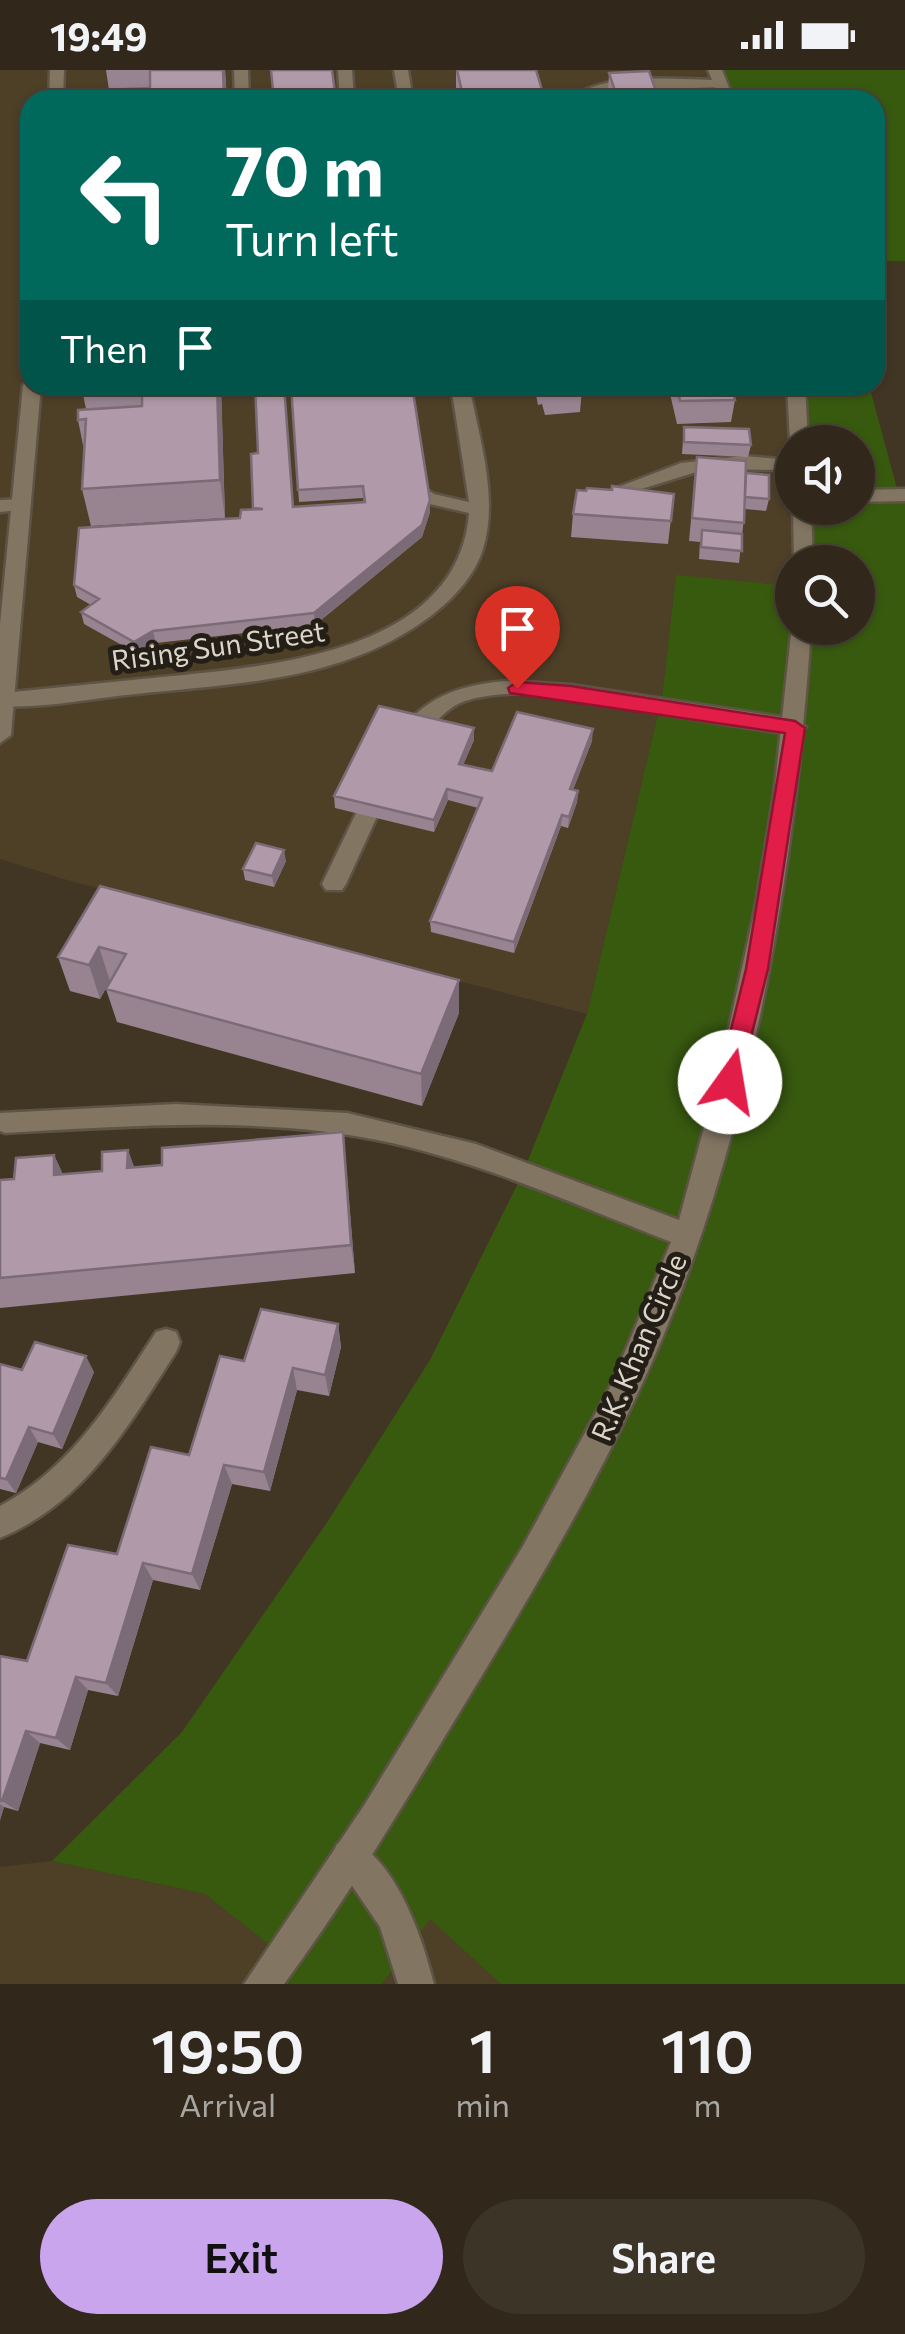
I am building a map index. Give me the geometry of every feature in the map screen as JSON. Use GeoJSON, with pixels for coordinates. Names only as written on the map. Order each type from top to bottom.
{"type":"FeatureCollection","features":[{"type":"Feature","properties":{"kind":"street"},"geometry":{"type":"LineString","coordinates":[[602,90],[718,77]]}},
{"type":"Feature","properties":{"kind":"street"},"geometry":{"type":"LineString","coordinates":[[0,734],[31,395]]}},
{"type":"Feature","properties":{"kind":"street","name":"Rising Sun Street"},"geometry":{"type":"LineString","coordinates":[[3,700],[243,676],[320,663],[371,644],[412,620],[460,578],[473,552],[480,510],[462,395]]}},
{"type":"Feature","properties":{"kind":"street"},"geometry":{"type":"LineString","coordinates":[[797,395],[798,425]]}},
{"type":"Feature","properties":{"kind":"street"},"geometry":{"type":"LineString","coordinates":[[622,489],[699,462],[775,464]]}},
{"type":"Feature","properties":{"kind":"street"},"geometry":{"type":"LineString","coordinates":[[394,464],[399,477],[428,498],[480,510]]}},
{"type":"Feature","properties":{"kind":"street"},"geometry":{"type":"LineString","coordinates":[[875,496],[905,495]]}},
{"type":"Feature","properties":{"kind":"street"},"geometry":{"type":"LineString","coordinates":[[0,506],[22,505]]}},
{"type":"Feature","properties":{"kind":"street","name":"R.K. Khan Circle"},"geometry":{"type":"LineString","coordinates":[[262,1984],[350,1856],[500,1616],[602,1435],[670,1285],[712,1157],[757,969],[795,728],[801,645]]}},
{"type":"Feature","properties":{"kind":"street"},"geometry":{"type":"LineString","coordinates":[[334,884],[392,762],[422,717],[443,702],[464,694],[517,688],[571,692],[795,728]]}},
{"type":"Feature","properties":{"kind":"street"},"geometry":{"type":"LineString","coordinates":[[5,1122],[202,1114],[349,1124],[448,1147],[686,1235]]}},
{"type":"Feature","properties":{"kind":"street"},"geometry":{"type":"LineString","coordinates":[[0,1523],[50,1492],[94,1451],[166,1342]]}},
{"type":"Feature","properties":{"kind":"street"},"geometry":{"type":"LineString","coordinates":[[350,1856],[384,1894],[408,1948],[416,1984]]}},
{"type":"Feature","properties":{"kind":"shaded area"},"geometry":{"type":"Polygon","coordinates":[[[0,70],[713,70],[721,90],[20,90],[20,395],[794,395],[795,425],[775,425],[775,525],[800,525],[801,545],[775,545],[775,585],[676,576],[662,697],[587,1014],[70,881],[0,859],[0,70]]]}},
{"type":"Feature","properties":{"kind":"shaded area"},"geometry":{"type":"Polygon","coordinates":[[[52,1861],[205,1894],[282,1954],[258,1984],[0,1984],[0,1867],[52,1861]]]}},
{"type":"Feature","properties":{"kind":"shaded area"},"geometry":{"type":"Polygon","coordinates":[[[430,1918],[501,1984],[382,1984],[430,1918]]]}},
{"type":"Feature","properties":{"kind":"green space"},"geometry":{"type":"Polygon","coordinates":[[[713,70],[905,70],[905,261],[885,261],[885,90],[721,90],[713,70]]]}},
{"type":"Feature","properties":{"kind":"green space"},"geometry":{"type":"Polygon","coordinates":[[[794,395],[872,395],[899,496],[905,495],[905,1984],[501,1984],[430,1919],[382,1984],[258,1984],[281,1954],[205,1894],[52,1861],[182,1732],[328,1521],[430,1360],[522,1175],[587,1014],[662,697],[676,575],[775,584],[775,645],[875,645],[875,545],[801,545],[800,525],[875,525],[875,425],[795,425],[794,395]]]}},
{"type":"Feature","properties":{"kind":"building"},"geometry":{"type":"Polygon","coordinates":[[[150,70],[223,70],[224,90],[103,90],[150,88],[150,70]]]}},
{"type":"Feature","properties":{"kind":"building"},"geometry":{"type":"Polygon","coordinates":[[[271,70],[332,70],[335,90],[273,90],[271,70]]]}},
{"type":"Feature","properties":{"kind":"building"},"geometry":{"type":"Polygon","coordinates":[[[457,70],[536,70],[542,90],[462,90],[457,70]]]}},
{"type":"Feature","properties":{"kind":"building"},"geometry":{"type":"Polygon","coordinates":[[[649,71],[656,90],[615,90],[609,73],[649,71]]]}},
{"type":"Feature","properties":{"kind":"building"},"geometry":{"type":"Polygon","coordinates":[[[142,395],[217,395],[220,480],[82,489],[86,419],[78,420],[78,410],[142,406],[142,395]]]}},
{"type":"Feature","properties":{"kind":"building"},"geometry":{"type":"Polygon","coordinates":[[[255,395],[285,395],[293,507],[365,502],[363,486],[298,490],[292,395],[414,395],[430,500],[422,525],[314,613],[153,631],[134,642],[81,612],[99,599],[74,585],[79,528],[240,518],[241,510],[263,509],[253,508],[251,454],[258,453],[255,395]]]}},
{"type":"Feature","properties":{"kind":"building"},"geometry":{"type":"Polygon","coordinates":[[[679,395],[734,395],[735,400],[680,401],[679,395]]]}},
{"type":"Feature","properties":{"kind":"building"},"geometry":{"type":"Polygon","coordinates":[[[684,427],[749,429],[751,445],[684,442],[684,427]]]}},
{"type":"Feature","properties":{"kind":"building"},"geometry":{"type":"Polygon","coordinates":[[[697,457],[746,461],[744,523],[692,518],[697,457]]]}},
{"type":"Feature","properties":{"kind":"building"},"geometry":{"type":"Polygon","coordinates":[[[746,473],[769,475],[769,499],[745,497],[746,473]]]}},
{"type":"Feature","properties":{"kind":"building"},"geometry":{"type":"Polygon","coordinates":[[[612,486],[674,494],[671,521],[573,514],[577,490],[612,490],[612,486]]]}},
{"type":"Feature","properties":{"kind":"building"},"geometry":{"type":"Polygon","coordinates":[[[702,530],[742,534],[742,551],[701,547],[702,530]]]}},
{"type":"Feature","properties":{"kind":"building"},"geometry":{"type":"Polygon","coordinates":[[[379,706],[474,728],[459,764],[492,771],[517,712],[593,729],[570,789],[578,791],[569,817],[562,815],[514,942],[430,921],[482,798],[447,789],[434,820],[334,796],[379,706]]]}},
{"type":"Feature","properties":{"kind":"building"},"geometry":{"type":"Polygon","coordinates":[[[256,843],[284,850],[272,876],[243,869],[256,843]]]}},
{"type":"Feature","properties":{"kind":"building"},"geometry":{"type":"Polygon","coordinates":[[[100,886],[459,980],[421,1074],[106,989],[126,954],[99,947],[89,965],[58,957],[100,886]]]}},
{"type":"Feature","properties":{"kind":"building"},"geometry":{"type":"Polygon","coordinates":[[[343,1132],[351,1245],[0,1278],[0,1180],[14,1179],[16,1158],[54,1155],[54,1175],[102,1171],[102,1152],[128,1150],[127,1168],[162,1165],[162,1148],[343,1132]]]}},
{"type":"Feature","properties":{"kind":"building"},"geometry":{"type":"Polygon","coordinates":[[[261,1309],[338,1324],[325,1375],[293,1368],[264,1472],[224,1465],[192,1574],[143,1563],[106,1683],[76,1677],[56,1738],[26,1731],[0,1801],[0,1656],[27,1661],[68,1545],[117,1554],[151,1447],[189,1455],[220,1356],[244,1361],[261,1309]]]}},
{"type":"Feature","properties":{"kind":"building"},"geometry":{"type":"Polygon","coordinates":[[[35,1342],[86,1356],[53,1434],[29,1427],[6,1479],[0,1478],[0,1364],[22,1370],[35,1342]]]}},
{"type":"Feature","properties":{"kind":"route"},"geometry":{"type":"LineString","coordinates":[[517,688],[571,692],[795,728],[757,969],[730,1082]]}}]}
